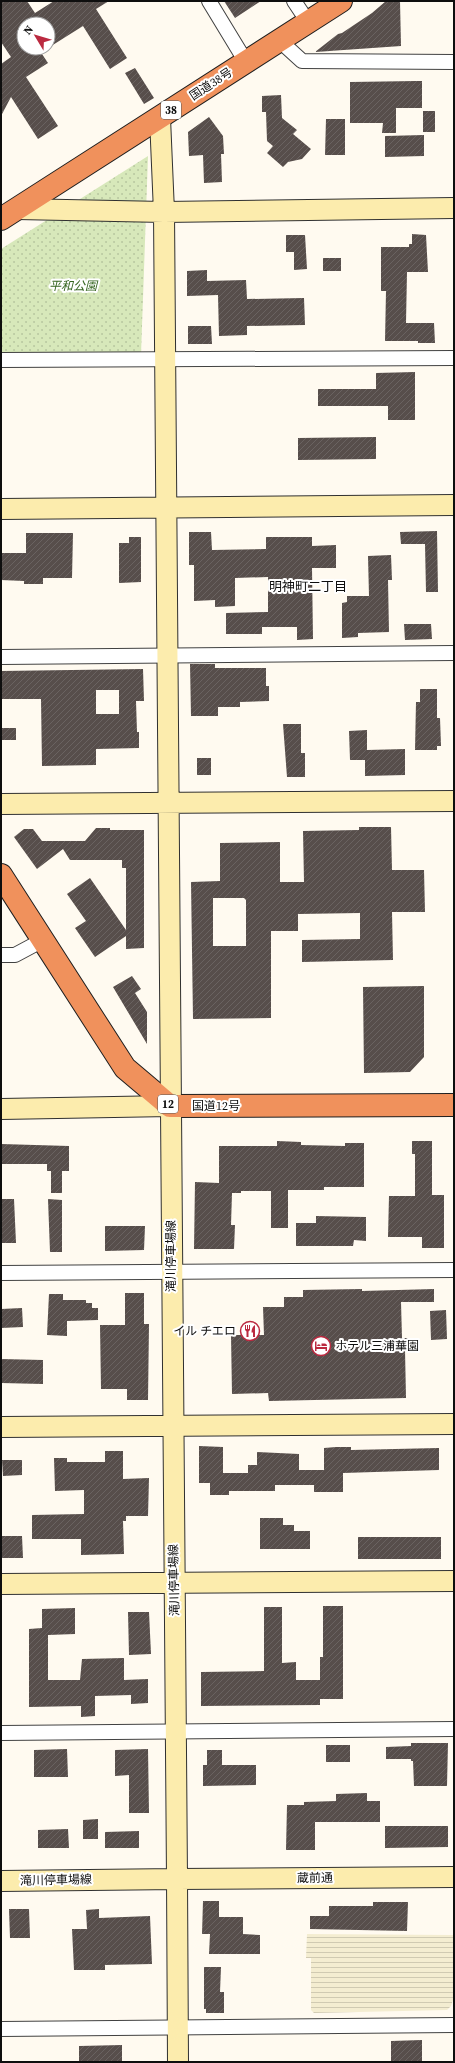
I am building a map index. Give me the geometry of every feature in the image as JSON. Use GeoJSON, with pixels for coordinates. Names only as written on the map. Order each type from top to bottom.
{"type":"FeatureCollection","features":[{"type":"Feature","properties":{"kind":"highway","name":"国道38号"},"geometry":{"type":"LineString","coordinates":[[9,214],[341,1]]}},
{"type":"Feature","properties":{"kind":"highway","name":"12"},"geometry":{"type":"LineString","coordinates":[[1,875],[125,1068],[170,1106]]}},
{"type":"Feature","properties":{"kind":"highway","name":"国道12号"},"geometry":{"type":"LineString","coordinates":[[170,1106],[454,1106]]}},
{"type":"Feature","properties":{"kind":"street"},"geometry":{"type":"LineString","coordinates":[[209,1],[246,62]]}},
{"type":"Feature","properties":{"kind":"street"},"geometry":{"type":"LineString","coordinates":[[294,1],[308,22]]}},
{"type":"Feature","properties":{"kind":"street"},"geometry":{"type":"LineString","coordinates":[[279,40],[302,61],[454,62]]}},
{"type":"Feature","properties":{"kind":"street","name":"滝川停車場線"},"geometry":{"type":"LineString","coordinates":[[1,1881],[177,1879],[172,1427],[164,212],[160,118]]}},
{"type":"Feature","properties":{"kind":"street"},"geometry":{"type":"LineString","coordinates":[[9,214],[454,208]]}},
{"type":"Feature","properties":{"kind":"street"},"geometry":{"type":"LineString","coordinates":[[1,360],[454,358]]}},
{"type":"Feature","properties":{"kind":"street"},"geometry":{"type":"LineString","coordinates":[[1,509],[454,505]]}},
{"type":"Feature","properties":{"kind":"street"},"geometry":{"type":"LineString","coordinates":[[1,657],[454,653]]}},
{"type":"Feature","properties":{"kind":"street"},"geometry":{"type":"LineString","coordinates":[[1,804],[454,801]]}},
{"type":"Feature","properties":{"kind":"street"},"geometry":{"type":"LineString","coordinates":[[1,955],[15,955],[43,940]]}},
{"type":"Feature","properties":{"kind":"street"},"geometry":{"type":"LineString","coordinates":[[1,1109],[170,1106]]}},
{"type":"Feature","properties":{"kind":"street"},"geometry":{"type":"LineString","coordinates":[[1,1273],[454,1270]]}},
{"type":"Feature","properties":{"kind":"street"},"geometry":{"type":"LineString","coordinates":[[1,1428],[454,1424]]}},
{"type":"Feature","properties":{"kind":"street"},"geometry":{"type":"LineString","coordinates":[[1,1584],[454,1582]]}},
{"type":"Feature","properties":{"kind":"street"},"geometry":{"type":"LineString","coordinates":[[1,1733],[454,1729]]}},
{"type":"Feature","properties":{"kind":"street","name":"蔵前通"},"geometry":{"type":"LineString","coordinates":[[177,1879],[454,1876]]}},
{"type":"Feature","properties":{"kind":"street"},"geometry":{"type":"LineString","coordinates":[[177,1879],[178,2062]]}},
{"type":"Feature","properties":{"kind":"street"},"geometry":{"type":"LineString","coordinates":[[1,2029],[454,2025]]}},
{"type":"Feature","properties":{"kind":"shaded area"},"geometry":{"type":"Polygon","coordinates":[[[307,1934],[453,1935],[453,2000],[451,2006],[447,2010],[314,2013],[311,2010],[311,1958],[306,1958],[307,1934]]]}},
{"type":"Feature","properties":{"kind":"green space","name":"平和公園"},"geometry":{"type":"Polygon","coordinates":[[[148,156],[141,355],[1,355],[1,249],[148,156]]]}},
{"type":"Feature","properties":{"kind":"building"},"geometry":{"type":"Polygon","coordinates":[[[1,1],[27,1],[35,13],[54,1],[109,1],[96,9],[127,58],[110,69],[83,26],[56,43],[56,16],[16,16],[16,56],[43,56],[48,63],[26,77],[58,126],[38,139],[11,97],[1,116],[1,64],[11,57],[1,42],[1,1]]]}},
{"type":"Feature","properties":{"kind":"building"},"geometry":{"type":"Polygon","coordinates":[[[224,1],[261,1],[235,18],[224,1]]]}},
{"type":"Feature","properties":{"kind":"building"},"geometry":{"type":"Polygon","coordinates":[[[386,1],[400,1],[401,46],[315,52],[338,34],[342,33],[372,13],[386,1]]]}},
{"type":"Feature","properties":{"kind":"building"},"geometry":{"type":"Polygon","coordinates":[[[135,68],[154,98],[144,104],[125,73],[135,68]]]}},
{"type":"Feature","properties":{"kind":"building"},"geometry":{"type":"Polygon","coordinates":[[[422,81],[422,108],[396,108],[396,133],[382,133],[383,123],[350,123],[350,82],[422,81]]]}},
{"type":"Feature","properties":{"kind":"building"},"geometry":{"type":"Polygon","coordinates":[[[281,95],[282,118],[297,130],[293,134],[311,149],[302,159],[288,162],[283,167],[267,153],[273,146],[267,141],[266,112],[262,112],[262,96],[281,95]]]}},
{"type":"Feature","properties":{"kind":"building"},"geometry":{"type":"Polygon","coordinates":[[[423,111],[435,111],[435,132],[423,132],[423,111]]]}},
{"type":"Feature","properties":{"kind":"building"},"geometry":{"type":"Polygon","coordinates":[[[209,117],[223,136],[224,154],[221,154],[222,182],[204,183],[203,155],[189,156],[188,132],[209,117]]]}},
{"type":"Feature","properties":{"kind":"building"},"geometry":{"type":"Polygon","coordinates":[[[326,119],[345,119],[345,155],[325,155],[326,119]]]}},
{"type":"Feature","properties":{"kind":"building"},"geometry":{"type":"Polygon","coordinates":[[[424,135],[424,156],[385,157],[385,136],[424,135]]]}},
{"type":"Feature","properties":{"kind":"building"},"geometry":{"type":"Polygon","coordinates":[[[412,234],[426,235],[428,272],[407,272],[406,323],[434,323],[435,343],[418,343],[418,341],[385,341],[386,291],[381,291],[381,247],[409,247],[409,244],[412,244],[412,234]]]}},
{"type":"Feature","properties":{"kind":"building"},"geometry":{"type":"Polygon","coordinates":[[[286,235],[305,235],[307,269],[294,270],[294,252],[286,252],[286,235]]]}},
{"type":"Feature","properties":{"kind":"building"},"geometry":{"type":"Polygon","coordinates":[[[323,258],[341,258],[341,271],[323,271],[323,258]]]}},
{"type":"Feature","properties":{"kind":"building"},"geometry":{"type":"Polygon","coordinates":[[[207,270],[207,281],[246,280],[247,299],[304,298],[305,325],[247,326],[247,335],[219,336],[218,295],[187,296],[187,271],[207,270]]]}},
{"type":"Feature","properties":{"kind":"building"},"geometry":{"type":"Polygon","coordinates":[[[188,326],[211,326],[212,344],[188,344],[188,326]]]}},
{"type":"Feature","properties":{"kind":"building"},"geometry":{"type":"Polygon","coordinates":[[[415,372],[415,420],[388,420],[388,406],[318,406],[318,389],[376,389],[376,373],[415,372]]]}},
{"type":"Feature","properties":{"kind":"building"},"geometry":{"type":"Polygon","coordinates":[[[376,437],[376,459],[298,460],[298,438],[376,437]]]}},
{"type":"Feature","properties":{"kind":"building"},"geometry":{"type":"Polygon","coordinates":[[[437,531],[438,592],[426,592],[425,544],[401,544],[400,532],[437,531]]]}},
{"type":"Feature","properties":{"kind":"building"},"geometry":{"type":"Polygon","coordinates":[[[189,532],[211,532],[212,550],[266,549],[266,537],[312,537],[312,546],[336,545],[336,568],[312,568],[313,639],[297,640],[297,627],[262,627],[262,634],[226,634],[226,613],[268,612],[268,577],[235,578],[235,606],[215,607],[215,600],[194,601],[194,565],[189,565],[189,532]]]}},
{"type":"Feature","properties":{"kind":"building"},"geometry":{"type":"Polygon","coordinates":[[[26,533],[73,533],[72,578],[43,578],[43,584],[24,584],[24,581],[1,580],[1,553],[26,553],[26,533]]]}},
{"type":"Feature","properties":{"kind":"building"},"geometry":{"type":"Polygon","coordinates":[[[129,537],[141,537],[141,582],[119,583],[119,543],[129,543],[129,537]]]}},
{"type":"Feature","properties":{"kind":"building"},"geometry":{"type":"Polygon","coordinates":[[[391,555],[392,580],[388,580],[389,632],[358,633],[358,637],[342,638],[342,603],[347,602],[347,596],[369,596],[368,556],[391,555]]]}},
{"type":"Feature","properties":{"kind":"building"},"geometry":{"type":"Polygon","coordinates":[[[404,624],[431,624],[432,639],[405,640],[404,624]]]}},
{"type":"Feature","properties":{"kind":"building"},"geometry":{"type":"Polygon","coordinates":[[[190,664],[215,664],[215,668],[266,668],[266,686],[269,686],[269,701],[240,702],[240,707],[218,707],[218,716],[191,716],[190,664]]]}},
{"type":"Feature","properties":{"kind":"building"},"geometry":{"type":"Polygon","coordinates":[[[143,669],[144,701],[136,701],[139,748],[96,749],[96,765],[42,766],[41,699],[1,699],[1,671],[143,669]],[[96,690],[96,714],[119,714],[119,690],[96,690]]]}},
{"type":"Feature","properties":{"kind":"building"},"geometry":{"type":"Polygon","coordinates":[[[420,689],[437,689],[437,718],[440,718],[441,746],[437,746],[437,750],[415,750],[416,702],[420,702],[420,689]]]}},
{"type":"Feature","properties":{"kind":"building"},"geometry":{"type":"Polygon","coordinates":[[[283,724],[301,724],[301,753],[305,753],[305,777],[287,777],[283,724]]]}},
{"type":"Feature","properties":{"kind":"building"},"geometry":{"type":"Polygon","coordinates":[[[1,728],[16,728],[16,740],[1,740],[1,728]]]}},
{"type":"Feature","properties":{"kind":"building"},"geometry":{"type":"Polygon","coordinates":[[[367,730],[367,750],[405,749],[405,775],[365,776],[365,760],[350,760],[349,731],[367,730]]]}},
{"type":"Feature","properties":{"kind":"building"},"geometry":{"type":"Polygon","coordinates":[[[197,758],[211,758],[211,775],[197,775],[197,758]]]}},
{"type":"Feature","properties":{"kind":"building"},"geometry":{"type":"Polygon","coordinates":[[[359,827],[391,827],[392,870],[424,870],[425,912],[392,912],[393,960],[302,962],[302,940],[360,939],[360,913],[298,914],[298,931],[271,931],[271,1018],[193,1019],[191,882],[220,881],[220,843],[280,842],[280,882],[304,882],[303,831],[359,830],[359,827]],[[213,898],[213,946],[246,946],[246,900],[244,898],[213,898]]]}},
{"type":"Feature","properties":{"kind":"building"},"geometry":{"type":"Polygon","coordinates":[[[96,828],[110,828],[110,830],[144,830],[144,948],[126,949],[126,936],[95,957],[75,928],[86,921],[67,894],[90,878],[126,930],[126,868],[122,868],[122,860],[70,860],[63,849],[37,869],[14,837],[24,829],[33,829],[42,841],[85,841],[96,828]]]}},
{"type":"Feature","properties":{"kind":"building"},"geometry":{"type":"Polygon","coordinates":[[[132,976],[141,989],[135,993],[147,1012],[147,1044],[113,987],[132,976]]]}},
{"type":"Feature","properties":{"kind":"building"},"geometry":{"type":"Polygon","coordinates":[[[424,986],[424,1057],[410,1072],[364,1073],[363,987],[424,986]]]}},
{"type":"Feature","properties":{"kind":"building"},"geometry":{"type":"Polygon","coordinates":[[[277,1141],[301,1142],[301,1145],[345,1146],[345,1143],[364,1143],[364,1187],[324,1187],[324,1190],[288,1190],[288,1228],[271,1228],[271,1191],[241,1191],[241,1193],[232,1193],[231,1225],[235,1225],[234,1249],[194,1249],[195,1182],[219,1183],[219,1146],[277,1146],[277,1141]]]}},
{"type":"Feature","properties":{"kind":"building"},"geometry":{"type":"Polygon","coordinates":[[[412,1141],[432,1141],[432,1195],[444,1195],[444,1248],[422,1248],[422,1237],[388,1237],[389,1196],[415,1196],[415,1154],[412,1154],[412,1141]]]}},
{"type":"Feature","properties":{"kind":"building"},"geometry":{"type":"Polygon","coordinates":[[[1,1144],[69,1146],[69,1171],[62,1171],[62,1193],[51,1193],[51,1171],[47,1171],[47,1164],[1,1164],[1,1144]]]}},
{"type":"Feature","properties":{"kind":"building"},"geometry":{"type":"Polygon","coordinates":[[[1,1199],[14,1199],[16,1243],[1,1243],[1,1199]]]}},
{"type":"Feature","properties":{"kind":"building"},"geometry":{"type":"Polygon","coordinates":[[[48,1199],[62,1200],[62,1252],[50,1252],[48,1199]]]}},
{"type":"Feature","properties":{"kind":"building"},"geometry":{"type":"Polygon","coordinates":[[[316,1216],[366,1217],[366,1241],[354,1240],[353,1246],[296,1246],[296,1223],[316,1223],[316,1216]]]}},
{"type":"Feature","properties":{"kind":"building"},"geometry":{"type":"Polygon","coordinates":[[[105,1226],[145,1226],[144,1250],[105,1251],[105,1226]]]}},
{"type":"Feature","properties":{"kind":"building"},"geometry":{"type":"Polygon","coordinates":[[[362,1289],[362,1291],[434,1289],[434,1302],[401,1302],[402,1338],[413,1338],[413,1350],[405,1350],[406,1398],[269,1401],[268,1393],[232,1394],[231,1335],[264,1335],[263,1307],[284,1307],[284,1297],[303,1297],[303,1290],[362,1289]]]}},
{"type":"Feature","properties":{"kind":"building"},"geometry":{"type":"Polygon","coordinates":[[[125,1293],[144,1293],[144,1324],[149,1324],[148,1400],[127,1400],[127,1389],[101,1389],[100,1325],[125,1325],[125,1293]]]}},
{"type":"Feature","properties":{"kind":"building"},"geometry":{"type":"Polygon","coordinates":[[[49,1294],[63,1294],[63,1300],[86,1300],[86,1303],[92,1303],[92,1308],[98,1308],[98,1320],[67,1321],[67,1336],[47,1335],[49,1294]]]}},
{"type":"Feature","properties":{"kind":"building"},"geometry":{"type":"Polygon","coordinates":[[[22,1308],[23,1327],[1,1328],[1,1309],[22,1308]]]}},
{"type":"Feature","properties":{"kind":"building"},"geometry":{"type":"Polygon","coordinates":[[[446,1310],[447,1339],[431,1340],[430,1311],[446,1310]]]}},
{"type":"Feature","properties":{"kind":"building"},"geometry":{"type":"Polygon","coordinates":[[[1,1359],[43,1360],[43,1384],[1,1383],[1,1359]]]}},
{"type":"Feature","properties":{"kind":"building"},"geometry":{"type":"Polygon","coordinates":[[[199,1446],[223,1447],[223,1473],[248,1473],[248,1465],[257,1465],[257,1452],[299,1454],[299,1470],[324,1470],[324,1448],[336,1447],[351,1447],[351,1450],[439,1448],[439,1470],[343,1473],[343,1492],[314,1492],[314,1485],[275,1485],[275,1491],[229,1491],[229,1495],[210,1495],[210,1483],[199,1483],[199,1446]]]}},
{"type":"Feature","properties":{"kind":"building"},"geometry":{"type":"Polygon","coordinates":[[[105,1451],[123,1451],[123,1479],[149,1478],[148,1516],[126,1516],[126,1521],[123,1521],[124,1554],[81,1555],[81,1539],[32,1539],[32,1515],[84,1514],[84,1490],[55,1491],[54,1458],[67,1458],[67,1462],[105,1462],[105,1451]]]}},
{"type":"Feature","properties":{"kind":"building"},"geometry":{"type":"Polygon","coordinates":[[[2,1460],[22,1460],[22,1475],[3,1476],[2,1460]]]}},
{"type":"Feature","properties":{"kind":"building"},"geometry":{"type":"Polygon","coordinates":[[[260,1518],[283,1518],[283,1525],[294,1525],[294,1531],[310,1531],[310,1549],[260,1549],[260,1518]]]}},
{"type":"Feature","properties":{"kind":"building"},"geometry":{"type":"Polygon","coordinates":[[[2,1536],[22,1536],[23,1558],[2,1558],[2,1536]]]}},
{"type":"Feature","properties":{"kind":"building"},"geometry":{"type":"Polygon","coordinates":[[[358,1537],[441,1537],[441,1559],[358,1559],[358,1537]]]}},
{"type":"Feature","properties":{"kind":"building"},"geometry":{"type":"Polygon","coordinates":[[[323,1606],[343,1606],[343,1699],[320,1699],[320,1705],[201,1706],[201,1672],[264,1671],[264,1607],[282,1607],[282,1663],[296,1662],[296,1680],[320,1680],[320,1657],[323,1657],[323,1606]]]}},
{"type":"Feature","properties":{"kind":"building"},"geometry":{"type":"Polygon","coordinates":[[[75,1608],[75,1634],[48,1635],[48,1680],[80,1680],[82,1659],[124,1658],[124,1680],[148,1679],[148,1703],[131,1704],[131,1695],[95,1696],[95,1716],[81,1717],[81,1706],[29,1707],[29,1629],[42,1628],[42,1609],[75,1608]]]}},
{"type":"Feature","properties":{"kind":"building"},"geometry":{"type":"Polygon","coordinates":[[[128,1612],[149,1612],[151,1654],[129,1655],[128,1612]]]}},
{"type":"Feature","properties":{"kind":"building"},"geometry":{"type":"Polygon","coordinates":[[[411,1743],[448,1743],[447,1786],[414,1786],[413,1761],[411,1761],[411,1759],[386,1759],[386,1747],[411,1746],[411,1743]]]}},
{"type":"Feature","properties":{"kind":"building"},"geometry":{"type":"Polygon","coordinates":[[[326,1745],[350,1745],[350,1762],[326,1762],[326,1745]]]}},
{"type":"Feature","properties":{"kind":"building"},"geometry":{"type":"Polygon","coordinates":[[[67,1749],[68,1777],[34,1777],[34,1750],[67,1749]]]}},
{"type":"Feature","properties":{"kind":"building"},"geometry":{"type":"Polygon","coordinates":[[[148,1749],[149,1813],[129,1813],[129,1775],[115,1776],[115,1750],[148,1749]]]}},
{"type":"Feature","properties":{"kind":"building"},"geometry":{"type":"Polygon","coordinates":[[[207,1750],[222,1750],[222,1765],[256,1765],[256,1785],[203,1786],[203,1765],[207,1765],[207,1750]]]}},
{"type":"Feature","properties":{"kind":"building"},"geometry":{"type":"Polygon","coordinates":[[[367,1793],[367,1801],[380,1801],[380,1822],[315,1822],[315,1850],[286,1850],[287,1805],[304,1805],[304,1802],[336,1801],[336,1794],[367,1793]]]}},
{"type":"Feature","properties":{"kind":"building"},"geometry":{"type":"Polygon","coordinates":[[[98,1819],[98,1839],[83,1839],[83,1820],[98,1819]]]}},
{"type":"Feature","properties":{"kind":"building"},"geometry":{"type":"Polygon","coordinates":[[[385,1826],[448,1826],[448,1847],[385,1848],[385,1826]]]}},
{"type":"Feature","properties":{"kind":"building"},"geometry":{"type":"Polygon","coordinates":[[[68,1829],[69,1848],[38,1848],[38,1830],[68,1829]]]}},
{"type":"Feature","properties":{"kind":"building"},"geometry":{"type":"Polygon","coordinates":[[[139,1831],[139,1848],[105,1848],[105,1832],[139,1831]]]}},
{"type":"Feature","properties":{"kind":"building"},"geometry":{"type":"Polygon","coordinates":[[[203,1901],[219,1901],[219,1917],[243,1917],[243,1934],[260,1935],[260,1954],[209,1954],[210,1934],[202,1934],[203,1901]]]}},
{"type":"Feature","properties":{"kind":"building"},"geometry":{"type":"Polygon","coordinates":[[[373,1902],[408,1902],[407,1931],[310,1929],[310,1916],[329,1916],[329,1906],[373,1906],[373,1902]]]}},
{"type":"Feature","properties":{"kind":"building"},"geometry":{"type":"Polygon","coordinates":[[[9,1909],[29,1909],[30,1938],[10,1938],[9,1909]]]}},
{"type":"Feature","properties":{"kind":"building"},"geometry":{"type":"Polygon","coordinates":[[[99,1909],[99,1918],[150,1916],[152,1964],[105,1965],[105,1970],[74,1970],[72,1929],[87,1929],[86,1910],[99,1909]]]}},
{"type":"Feature","properties":{"kind":"building"},"geometry":{"type":"Polygon","coordinates":[[[204,1967],[221,1967],[220,1992],[224,1992],[224,2013],[206,2013],[206,2009],[204,2009],[204,1967]]]}},
{"type":"Feature","properties":{"kind":"building"},"geometry":{"type":"Polygon","coordinates":[[[422,2040],[422,2061],[391,2062],[391,2041],[422,2040]]]}},
{"type":"Feature","properties":{"kind":"building"},"geometry":{"type":"Polygon","coordinates":[[[122,2045],[122,2062],[79,2062],[79,2046],[122,2045]]]}},
{"type":"Feature","properties":{"kind":"place","name":"イル チエロ"},"geometry":{"type":"Point","coordinates":[250,1331]}},
{"type":"Feature","properties":{"kind":"place","name":"ホテル三浦華園"},"geometry":{"type":"Point","coordinates":[321,1346]}},
{"type":"Feature","properties":{"kind":"district","name":"明神町二丁目"},"geometry":{"type":"Point","coordinates":[308,586]}}]}
